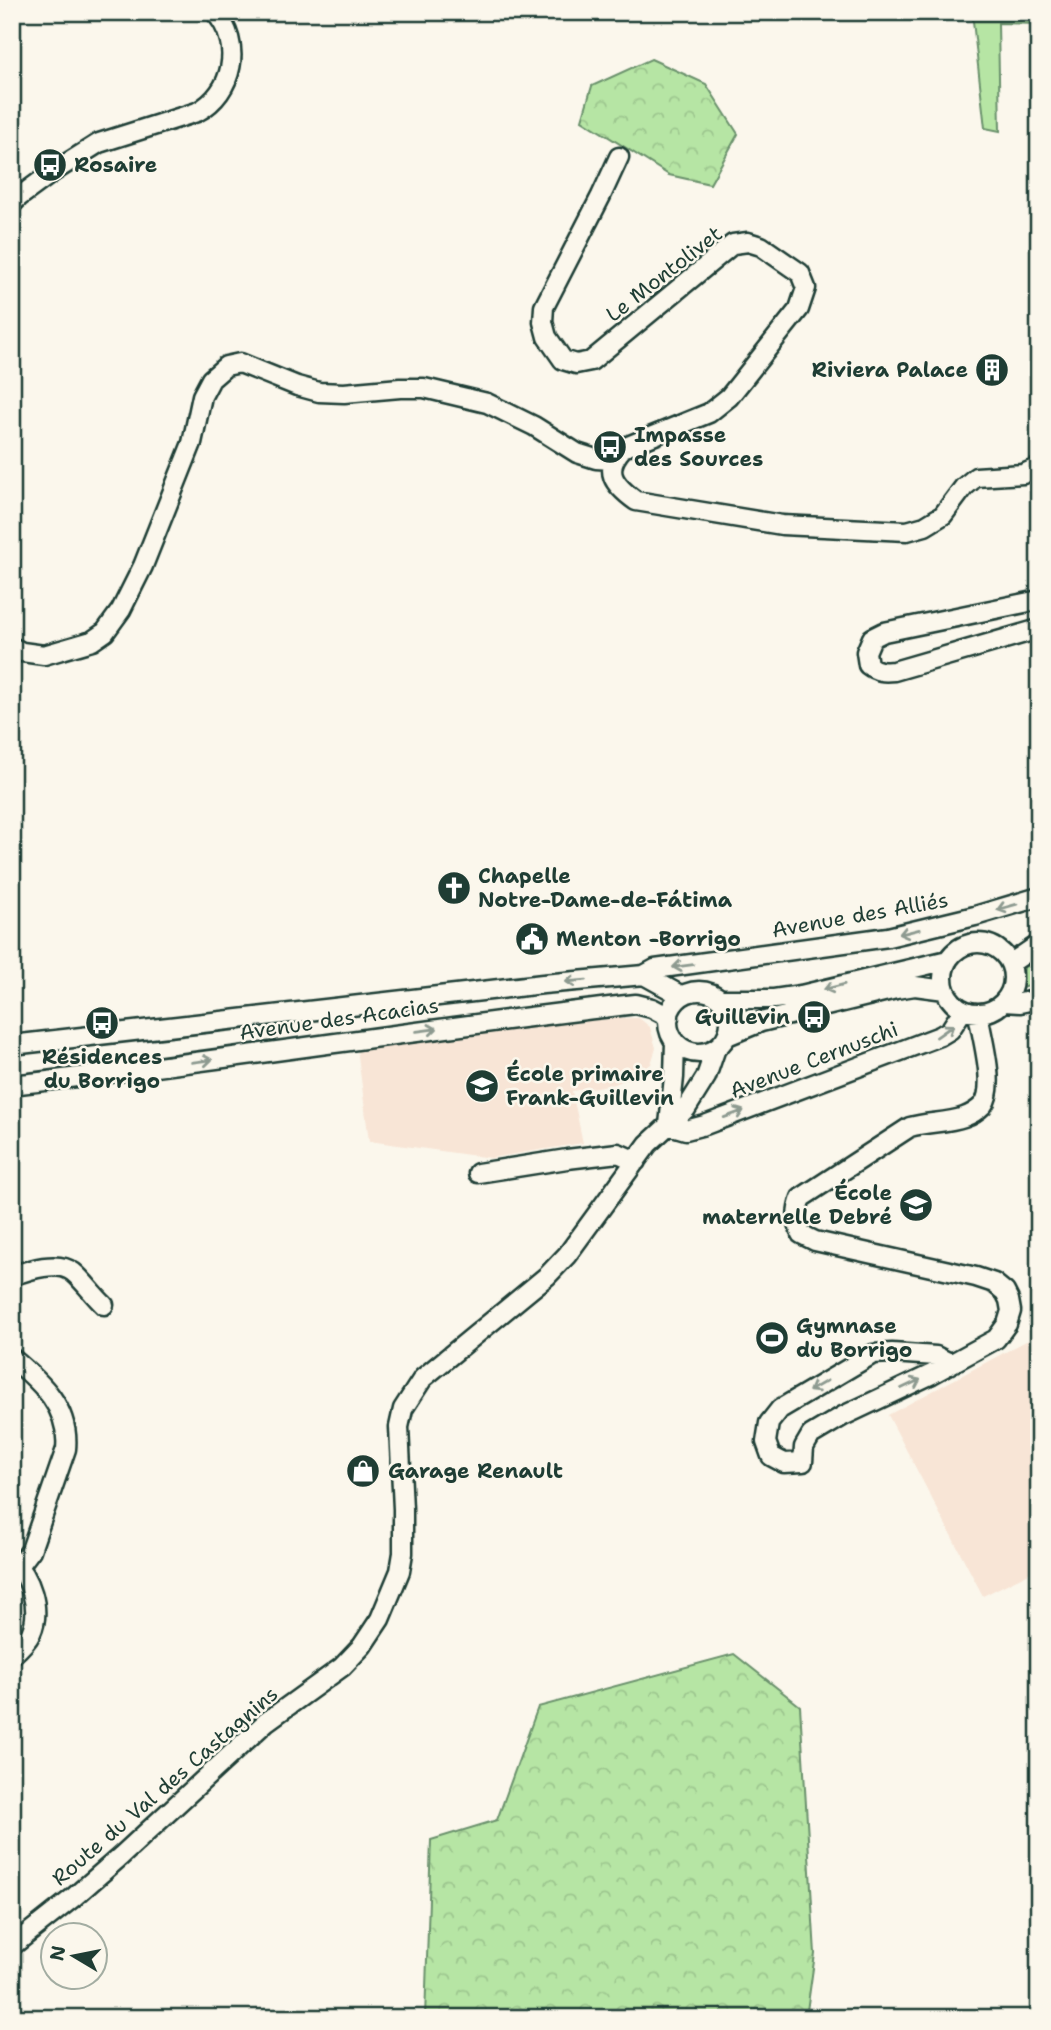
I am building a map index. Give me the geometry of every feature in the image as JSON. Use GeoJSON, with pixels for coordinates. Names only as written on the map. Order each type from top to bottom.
{"type":"FeatureCollection","features":[{"type":"Feature","properties":{"kind":"street"},"geometry":{"type":"LineString","coordinates":[[12,204],[53,172],[99,144],[197,112],[210,105],[222,91],[232,60],[230,40],[215,12]]}},
{"type":"Feature","properties":{"kind":"street","name":"Le Montolivet"},"geometry":{"type":"LineString","coordinates":[[612,460],[623,449],[709,413],[729,397],[799,309],[806,288],[800,273],[761,246],[733,244],[591,361],[576,364],[563,360],[547,337],[542,322],[544,307],[619,157]]}},
{"type":"Feature","properties":{"kind":"street"},"geometry":{"type":"LineString","coordinates":[[12,647],[22,652],[44,655],[92,641],[105,632],[121,610],[143,566],[192,443],[202,396],[211,379],[226,366],[240,363],[318,392],[424,388],[487,403],[534,426],[577,453],[596,459],[612,460],[612,473],[618,488],[636,501],[782,525],[907,531],[925,526],[943,515],[964,487],[976,477],[1023,474],[1039,467]]}},
{"type":"Feature","properties":{"kind":"street"},"geometry":{"type":"LineString","coordinates":[[1039,600],[884,632],[872,638],[866,652],[868,665],[875,670],[894,671],[1039,629]]}},
{"type":"Feature","properties":{"kind":"street","name":"Avenue des Alliés"},"geometry":{"type":"LineString","coordinates":[[724,960],[888,937],[1039,897]]}},
{"type":"Feature","properties":{"kind":"street"},"geometry":{"type":"LineString","coordinates":[[975,916],[979,942]]}},
{"type":"Feature","properties":{"kind":"street"},"geometry":{"type":"LineString","coordinates":[[979,942],[998,948],[1005,954],[1011,963],[1014,976],[1012,990],[1004,1002],[988,1012],[971,1012],[955,1005],[945,990],[943,979],[948,960],[956,950],[966,944],[979,942]]}},
{"type":"Feature","properties":{"kind":"street"},"geometry":{"type":"LineString","coordinates":[[1011,963],[1039,944]]}},
{"type":"Feature","properties":{"kind":"street"},"geometry":{"type":"LineString","coordinates":[[711,995],[724,960]]}},
{"type":"Feature","properties":{"kind":"street","name":"Avenue des Acacias"},"geometry":{"type":"LineString","coordinates":[[12,1045],[543,984],[644,975],[655,969],[724,960]]}},
{"type":"Feature","properties":{"kind":"street"},"geometry":{"type":"LineString","coordinates":[[945,990],[915,986],[896,989],[761,1021],[708,1051],[690,1051],[675,1041],[671,1034],[669,1017],[676,1002],[692,992],[774,999],[802,995],[948,960]]}},
{"type":"Feature","properties":{"kind":"street"},"geometry":{"type":"LineString","coordinates":[[644,975],[682,996]]}},
{"type":"Feature","properties":{"kind":"street"},"geometry":{"type":"LineString","coordinates":[[711,995],[729,1012],[729,1028],[721,1042]]}},
{"type":"Feature","properties":{"kind":"street"},"geometry":{"type":"LineString","coordinates":[[1004,1002],[1020,1003],[1039,999]]}},
{"type":"Feature","properties":{"kind":"street","name":"Avenue des Acacias"},"geometry":{"type":"LineString","coordinates":[[12,1085],[636,1004],[652,1008],[669,1017]]}},
{"type":"Feature","properties":{"kind":"street"},"geometry":{"type":"LineString","coordinates":[[950,1363],[936,1356],[873,1354],[779,1409],[769,1423],[766,1443],[771,1456],[784,1463],[803,1462],[804,1447],[811,1435],[843,1416],[932,1374],[996,1339],[1007,1324],[1011,1311],[1005,1292],[994,1283],[815,1241],[800,1234],[797,1223],[796,1210],[801,1198],[910,1127],[963,1117],[984,1104],[988,1069],[971,1012]]}},
{"type":"Feature","properties":{"kind":"street","name":"Avenue Cernuschi"},"geometry":{"type":"LineString","coordinates":[[669,1125],[686,1130],[705,1125],[940,1036],[971,1012]]}},
{"type":"Feature","properties":{"kind":"street"},"geometry":{"type":"LineString","coordinates":[[669,1125],[675,1041]]}},
{"type":"Feature","properties":{"kind":"street","name":"Route du Val des Castagnins"},"geometry":{"type":"LineString","coordinates":[[12,1946],[75,1897],[266,1722],[342,1667],[362,1646],[380,1619],[400,1570],[403,1553],[399,1427],[403,1409],[423,1378],[547,1276],[567,1255],[648,1144],[686,1109],[721,1042]]}},
{"type":"Feature","properties":{"kind":"street"},"geometry":{"type":"LineString","coordinates":[[478,1173],[567,1158],[618,1153],[636,1161]]}},
{"type":"Feature","properties":{"kind":"street"},"geometry":{"type":"LineString","coordinates":[[12,1276],[53,1266],[71,1270],[104,1305]]}},
{"type":"Feature","properties":{"kind":"street"},"geometry":{"type":"LineString","coordinates":[[12,1357],[33,1375],[52,1398],[62,1415],[67,1433],[66,1449],[32,1550],[16,1562],[29,1581],[35,1611],[32,1632],[23,1646],[12,1655]]}},
{"type":"Feature","properties":{"kind":"shaded area","name":"École primaire Frank-Guillevin"},"geometry":{"type":"Polygon","coordinates":[[[614,1018],[639,1018],[650,1027],[656,1048],[651,1064],[634,1076],[615,1084],[572,1091],[583,1143],[491,1158],[369,1141],[357,1048],[614,1018]]]}},
{"type":"Feature","properties":{"kind":"shaded area"},"geometry":{"type":"Polygon","coordinates":[[[1039,1334],[1039,1568],[983,1596],[888,1415],[1039,1334]]]}},
{"type":"Feature","properties":{"kind":"green space"},"geometry":{"type":"Polygon","coordinates":[[[972,12],[1039,12],[1039,24],[998,23],[1000,131],[985,128],[972,12]]]}},
{"type":"Feature","properties":{"kind":"green space"},"geometry":{"type":"Polygon","coordinates":[[[651,59],[706,84],[738,134],[710,184],[669,175],[582,120],[592,86],[651,59]]]}},
{"type":"Feature","properties":{"kind":"green space"},"geometry":{"type":"Polygon","coordinates":[[[1039,961],[1039,983],[1022,988],[1024,967],[1039,961]]]}},
{"type":"Feature","properties":{"kind":"green space"},"geometry":{"type":"Polygon","coordinates":[[[734,1654],[800,1706],[815,1954],[806,2018],[425,2018],[431,1840],[497,1820],[538,1707],[734,1654]]]}},
{"type":"Feature","properties":{"kind":"place","name":"Rosaire"},"geometry":{"type":"Point","coordinates":[50,165]}},
{"type":"Feature","properties":{"kind":"place","name":"Riviera Palace"},"geometry":{"type":"Point","coordinates":[992,370]}},
{"type":"Feature","properties":{"kind":"place","name":"Impasse des Sources"},"geometry":{"type":"Point","coordinates":[610,447]}},
{"type":"Feature","properties":{"kind":"place","name":"Chapelle Notre-Dame-de-Fátima"},"geometry":{"type":"Point","coordinates":[454,888]}},
{"type":"Feature","properties":{"kind":"place","name":"Menton -Borrigo"},"geometry":{"type":"Point","coordinates":[532,939]}},
{"type":"Feature","properties":{"kind":"place","name":"Guillevin"},"geometry":{"type":"Point","coordinates":[814,1017]}},
{"type":"Feature","properties":{"kind":"place","name":"Résidences du Borrigo"},"geometry":{"type":"Point","coordinates":[102,1023]}},
{"type":"Feature","properties":{"kind":"place","name":"École primaire Frank-Guillevin"},"geometry":{"type":"Point","coordinates":[482,1086]}},
{"type":"Feature","properties":{"kind":"place","name":"École maternelle Debré"},"geometry":{"type":"Point","coordinates":[916,1205]}},
{"type":"Feature","properties":{"kind":"place","name":"Gymnase du Borrigo"},"geometry":{"type":"Point","coordinates":[772,1338]}},
{"type":"Feature","properties":{"kind":"place","name":"Garage Renault"},"geometry":{"type":"Point","coordinates":[363,1471]}}]}
